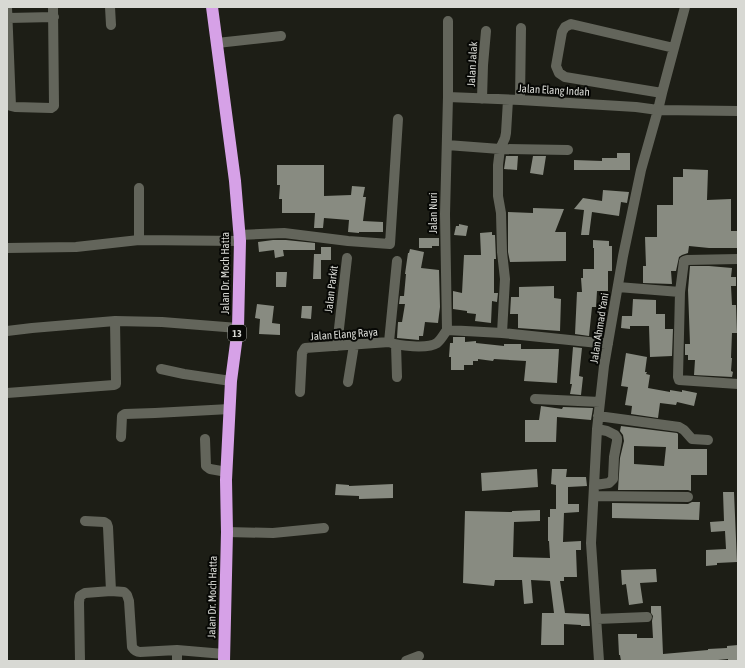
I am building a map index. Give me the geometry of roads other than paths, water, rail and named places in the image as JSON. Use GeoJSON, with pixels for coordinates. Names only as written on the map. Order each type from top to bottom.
{"type":"FeatureCollection","features":[{"type":"Feature","properties":{"kind":"highway","name":"Jalan Dr. Moch Hatta"},"geometry":{"type":"LineString","coordinates":[[212,7],[234,181],[239,238],[238,328],[231,381],[227,472],[224,658]]}},
{"type":"Feature","properties":{"kind":"street"},"geometry":{"type":"LineString","coordinates":[[7,7],[11,106],[15,108],[51,108],[54,106],[54,12],[8,18]]}},
{"type":"Feature","properties":{"kind":"street"},"geometry":{"type":"LineString","coordinates":[[110,7],[111,25]]}},
{"type":"Feature","properties":{"kind":"street","name":"Jalan Ahmad Yani"},"geometry":{"type":"LineString","coordinates":[[599,661],[591,544],[597,429],[604,366],[623,256],[641,170],[685,7]]}},
{"type":"Feature","properties":{"kind":"street","name":"Jalan Nuri"},"geometry":{"type":"LineString","coordinates":[[447,330],[445,214],[448,21]]}},
{"type":"Feature","properties":{"kind":"street"},"geometry":{"type":"LineString","coordinates":[[662,93],[565,77],[559,73],[556,66],[562,32],[565,27],[571,24],[674,48]]}},
{"type":"Feature","properties":{"kind":"street"},"geometry":{"type":"LineString","coordinates":[[520,100],[521,28]]}},
{"type":"Feature","properties":{"kind":"street","name":"Jalan Jalak"},"geometry":{"type":"LineString","coordinates":[[482,99],[486,31]]}},
{"type":"Feature","properties":{"kind":"street"},"geometry":{"type":"LineString","coordinates":[[217,43],[280,36]]}},
{"type":"Feature","properties":{"kind":"street","name":"Jalan Elang Indah"},"geometry":{"type":"LineString","coordinates":[[448,97],[636,107],[658,110],[738,111]]}},
{"type":"Feature","properties":{"kind":"street"},"geometry":{"type":"LineString","coordinates":[[502,333],[505,279],[502,252],[501,213],[498,196],[498,165],[500,149],[506,133],[508,100]]}},
{"type":"Feature","properties":{"kind":"street"},"geometry":{"type":"LineString","coordinates":[[7,248],[76,247],[139,240],[239,238],[284,233],[348,241],[390,244],[398,119]]}},
{"type":"Feature","properties":{"kind":"street"},"geometry":{"type":"LineString","coordinates":[[447,145],[500,149],[568,150]]}},
{"type":"Feature","properties":{"kind":"street"},"geometry":{"type":"LineString","coordinates":[[139,188],[139,240]]}},
{"type":"Feature","properties":{"kind":"street","name":"Jalan Parkit"},"geometry":{"type":"LineString","coordinates":[[337,346],[347,258]]}},
{"type":"Feature","properties":{"kind":"street"},"geometry":{"type":"LineString","coordinates":[[738,259],[685,260],[683,263],[680,292],[678,379],[738,384]]}},
{"type":"Feature","properties":{"kind":"street"},"geometry":{"type":"LineString","coordinates":[[396,377],[393,344],[397,261]]}},
{"type":"Feature","properties":{"kind":"street"},"geometry":{"type":"LineString","coordinates":[[618,287],[680,292]]}},
{"type":"Feature","properties":{"kind":"street"},"geometry":{"type":"LineString","coordinates":[[7,331],[115,321],[176,323],[238,328]]}},
{"type":"Feature","properties":{"kind":"street"},"geometry":{"type":"LineString","coordinates":[[7,393],[116,384],[115,321]]}},
{"type":"Feature","properties":{"kind":"street"},"geometry":{"type":"LineString","coordinates":[[447,330],[502,333],[608,344]]}},
{"type":"Feature","properties":{"kind":"street","name":"Jalan Elang Raya"},"geometry":{"type":"LineString","coordinates":[[300,392],[302,353],[306,348],[393,344],[428,346],[433,345],[440,340],[447,330]]}},
{"type":"Feature","properties":{"kind":"street"},"geometry":{"type":"LineString","coordinates":[[348,382],[354,345]]}},
{"type":"Feature","properties":{"kind":"street"},"geometry":{"type":"LineString","coordinates":[[161,369],[231,381]]}},
{"type":"Feature","properties":{"kind":"street"},"geometry":{"type":"LineString","coordinates":[[535,399],[600,402]]}},
{"type":"Feature","properties":{"kind":"street"},"geometry":{"type":"LineString","coordinates":[[121,437],[122,416],[125,414],[155,414],[230,409]]}},
{"type":"Feature","properties":{"kind":"street"},"geometry":{"type":"LineString","coordinates":[[598,416],[679,427],[692,439],[708,440]]}},
{"type":"Feature","properties":{"kind":"street"},"geometry":{"type":"LineString","coordinates":[[595,485],[609,483],[613,479],[614,457],[617,441],[615,435],[607,431],[597,429]]}},
{"type":"Feature","properties":{"kind":"street"},"geometry":{"type":"LineString","coordinates":[[205,439],[206,466],[210,470],[227,472]]}},
{"type":"Feature","properties":{"kind":"street"},"geometry":{"type":"LineString","coordinates":[[594,496],[688,497]]}},
{"type":"Feature","properties":{"kind":"street"},"geometry":{"type":"LineString","coordinates":[[85,521],[104,522],[107,524],[111,591]]}},
{"type":"Feature","properties":{"kind":"street"},"geometry":{"type":"LineString","coordinates":[[227,532],[273,533],[324,528]]}},
{"type":"Feature","properties":{"kind":"street"},"geometry":{"type":"LineString","coordinates":[[80,661],[80,596],[85,593],[111,591],[124,592],[127,595],[129,601],[132,647],[136,652],[177,650],[224,658]]}},
{"type":"Feature","properties":{"kind":"street"},"geometry":{"type":"LineString","coordinates":[[597,619],[647,617]]}},
{"type":"Feature","properties":{"kind":"street"},"geometry":{"type":"LineString","coordinates":[[177,650],[177,661]]}},
{"type":"Feature","properties":{"kind":"street"},"geometry":{"type":"LineString","coordinates":[[406,661],[419,656]]}}]}
